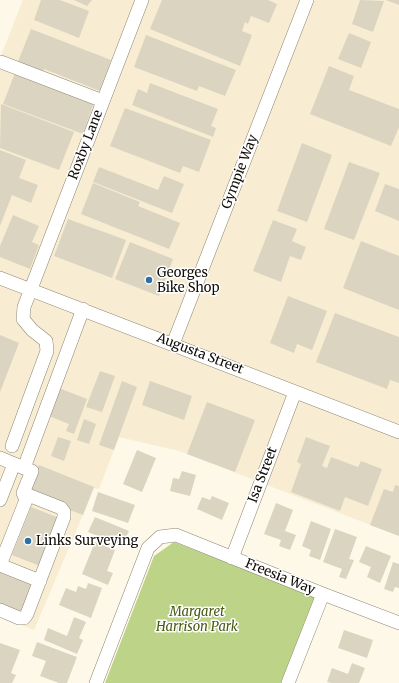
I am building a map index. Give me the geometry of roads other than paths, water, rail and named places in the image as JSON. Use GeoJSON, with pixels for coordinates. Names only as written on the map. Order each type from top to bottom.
{"type":"FeatureCollection","features":[{"type":"Feature","properties":{"kind":"street","name":"Roxby Lane"},"geometry":{"type":"LineString","coordinates":[[12,446],[45,361],[47,351],[46,341],[32,330],[23,319],[24,307],[142,0]]}},
{"type":"Feature","properties":{"kind":"street","name":"Gympie Way"},"geometry":{"type":"LineString","coordinates":[[173,344],[307,0]]}},
{"type":"Feature","properties":{"kind":"street"},"geometry":{"type":"LineString","coordinates":[[1,62],[103,100]]}},
{"type":"Feature","properties":{"kind":"street","name":"Augusta Street"},"geometry":{"type":"LineString","coordinates":[[0,278],[399,432]]}},
{"type":"Feature","properties":{"kind":"street"},"geometry":{"type":"LineString","coordinates":[[0,500],[19,466],[83,309]]}},
{"type":"Feature","properties":{"kind":"street","name":"Isa Street"},"geometry":{"type":"LineString","coordinates":[[232,558],[295,392]]}},
{"type":"Feature","properties":{"kind":"street"},"geometry":{"type":"LineString","coordinates":[[0,458],[32,471],[23,493],[26,500],[0,565],[40,581]]}},
{"type":"Feature","properties":{"kind":"street"},"geometry":{"type":"LineString","coordinates":[[0,610],[19,618],[24,618],[27,614],[64,517],[64,512],[61,508],[23,493]]}},
{"type":"Feature","properties":{"kind":"street","name":"Freesia Way"},"geometry":{"type":"LineString","coordinates":[[96,683],[148,548],[160,537],[176,535],[399,623]]}},
{"type":"Feature","properties":{"kind":"street"},"geometry":{"type":"LineString","coordinates":[[288,683],[323,594]]}},
{"type":"Feature","properties":{"kind":"place","name":"Georges Bike Shop"},"geometry":{"type":"Point","coordinates":[149,280]}},
{"type":"Feature","properties":{"kind":"place","name":"Links Surveying"},"geometry":{"type":"Point","coordinates":[28,541]}},
{"type":"Feature","properties":{"kind":"park label","name":"Margaret Harrison Park"},"geometry":{"type":"Point","coordinates":[197,620]}}]}
